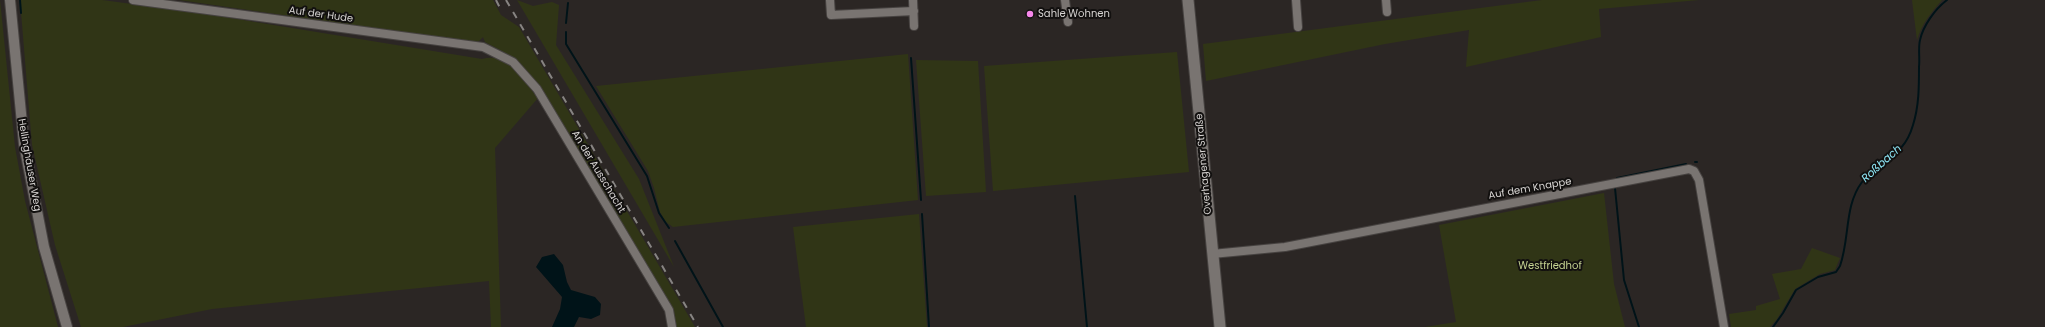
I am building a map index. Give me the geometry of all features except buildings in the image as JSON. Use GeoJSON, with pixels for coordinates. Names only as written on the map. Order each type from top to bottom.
{"type":"FeatureCollection","features":[{"type":"Feature","properties":{"kind":"main road","name":"Overhagener Straße"},"geometry":{"type":"LineString","coordinates":[[1188,0],[1220,327]]}},
{"type":"Feature","properties":{"kind":"street","name":"Hellinghäuser Weg"},"geometry":{"type":"LineString","coordinates":[[10,0],[24,144],[44,247],[66,327]]}},
{"type":"Feature","properties":{"kind":"street","name":"Auf der Hude"},"geometry":{"type":"LineString","coordinates":[[133,0],[482,47]]}},
{"type":"Feature","properties":{"kind":"street"},"geometry":{"type":"LineString","coordinates":[[830,0],[831,15],[914,11]]}},
{"type":"Feature","properties":{"kind":"street"},"geometry":{"type":"LineString","coordinates":[[913,0],[914,26]]}},
{"type":"Feature","properties":{"kind":"street"},"geometry":{"type":"LineString","coordinates":[[1065,0],[1068,22]]}},
{"type":"Feature","properties":{"kind":"street"},"geometry":{"type":"LineString","coordinates":[[1296,0],[1298,27]]}},
{"type":"Feature","properties":{"kind":"street"},"geometry":{"type":"LineString","coordinates":[[1386,0],[1387,12]]}},
{"type":"Feature","properties":{"kind":"street","name":"An der Ausschacht"},"geometry":{"type":"LineString","coordinates":[[482,47],[514,62],[537,89],[669,310],[672,327]]}},
{"type":"Feature","properties":{"kind":"street","name":"Auf dem Knappe"},"geometry":{"type":"LineString","coordinates":[[1212,254],[1292,245],[1689,169],[1694,171],[1699,180],[1724,327]]}},
{"type":"Feature","properties":{"kind":"green space"},"geometry":{"type":"Polygon","coordinates":[[[0,0],[15,147],[25,201],[58,327],[0,327],[0,0]]]}},
{"type":"Feature","properties":{"kind":"green space"},"geometry":{"type":"Polygon","coordinates":[[[20,0],[102,0],[200,13],[482,59],[500,59],[507,63],[521,76],[538,98],[495,148],[501,327],[491,327],[489,281],[212,309],[123,327],[81,327],[55,245],[32,145],[20,0]]]}},
{"type":"Feature","properties":{"kind":"green space"},"geometry":{"type":"Polygon","coordinates":[[[179,0],[493,0],[501,15],[519,27],[695,327],[675,327],[672,309],[540,86],[515,58],[485,42],[483,37],[477,43],[179,0]]]}},
{"type":"Feature","properties":{"kind":"green space"},"geometry":{"type":"Polygon","coordinates":[[[517,0],[533,6],[552,2],[559,5],[556,45],[639,179],[674,267],[517,0]]]}},
{"type":"Feature","properties":{"kind":"green space"},"geometry":{"type":"Polygon","coordinates":[[[1542,0],[1699,0],[1599,9],[1601,37],[1466,67],[1469,30],[1385,44],[1206,81],[1203,44],[1542,0]]]}},
{"type":"Feature","properties":{"kind":"green space"},"geometry":{"type":"Polygon","coordinates":[[[1912,0],[1942,0],[1924,23],[1917,40],[1912,0]]]}},
{"type":"Feature","properties":{"kind":"green space"},"geometry":{"type":"Polygon","coordinates":[[[1177,52],[1189,172],[993,191],[984,66],[1177,52]]]}},
{"type":"Feature","properties":{"kind":"green space"},"geometry":{"type":"Polygon","coordinates":[[[908,54],[918,200],[673,227],[666,222],[660,212],[648,171],[596,86],[908,54]]]}},
{"type":"Feature","properties":{"kind":"green space"},"geometry":{"type":"Polygon","coordinates":[[[916,60],[978,61],[986,192],[926,196],[916,60]]]}},
{"type":"Feature","properties":{"kind":"green space","name":"Westfriedhof"},"geometry":{"type":"Polygon","coordinates":[[[1604,193],[1614,284],[1625,327],[1425,327],[1456,322],[1439,225],[1604,193]]]}},
{"type":"Feature","properties":{"kind":"green space"},"geometry":{"type":"Polygon","coordinates":[[[919,214],[927,327],[806,327],[793,227],[919,214]]]}},
{"type":"Feature","properties":{"kind":"green space"},"geometry":{"type":"Polygon","coordinates":[[[1812,248],[1840,258],[1835,270],[1820,274],[1795,289],[1777,319],[1770,327],[1731,327],[1729,314],[1756,310],[1756,306],[1780,299],[1772,274],[1801,269],[1812,248]]]}},
{"type":"Feature","properties":{"kind":"shaded area"},"geometry":{"type":"Polygon","coordinates":[[[554,254],[563,265],[567,282],[571,290],[595,297],[601,304],[600,315],[591,319],[579,317],[574,327],[552,327],[560,309],[562,297],[536,267],[542,257],[554,254]]]}},
{"type":"Feature","properties":{"kind":"waterway"},"geometry":{"type":"LineString","coordinates":[[20,0],[21,13]]}},
{"type":"Feature","properties":{"kind":"waterway","name":"Roßbach"},"geometry":{"type":"LineString","coordinates":[[1773,327],[1796,290],[1818,277],[1836,272],[1840,266],[1852,201],[1856,191],[1876,167],[1897,152],[1909,136],[1918,104],[1920,40],[1930,18],[1947,0]]}},
{"type":"Feature","properties":{"kind":"waterway"},"geometry":{"type":"LineString","coordinates":[[566,23],[568,3]]}},
{"type":"Feature","properties":{"kind":"waterway"},"geometry":{"type":"LineString","coordinates":[[566,32],[566,44],[647,176],[659,213],[669,228]]}},
{"type":"Feature","properties":{"kind":"waterway"},"geometry":{"type":"LineString","coordinates":[[911,58],[921,200]]}},
{"type":"Feature","properties":{"kind":"waterway"},"geometry":{"type":"LineString","coordinates":[[1617,178],[1686,164]]}},
{"type":"Feature","properties":{"kind":"waterway"},"geometry":{"type":"LineString","coordinates":[[1615,188],[1624,280],[1639,327]]}},
{"type":"Feature","properties":{"kind":"waterway"},"geometry":{"type":"LineString","coordinates":[[1075,196],[1087,327]]}},
{"type":"Feature","properties":{"kind":"waterway"},"geometry":{"type":"LineString","coordinates":[[922,214],[929,327]]}},
{"type":"Feature","properties":{"kind":"waterway"},"geometry":{"type":"LineString","coordinates":[[675,241],[723,327]]}},
{"type":"Feature","properties":{"kind":"railway"},"geometry":{"type":"LineString","coordinates":[[496,0],[500,8]]}},
{"type":"Feature","properties":{"kind":"railway"},"geometry":{"type":"LineString","coordinates":[[506,0],[698,327]]}},
{"type":"Feature","properties":{"kind":"place","name":"Sahle Wohnen"},"geometry":{"type":"Point","coordinates":[1030,14]}}]}
